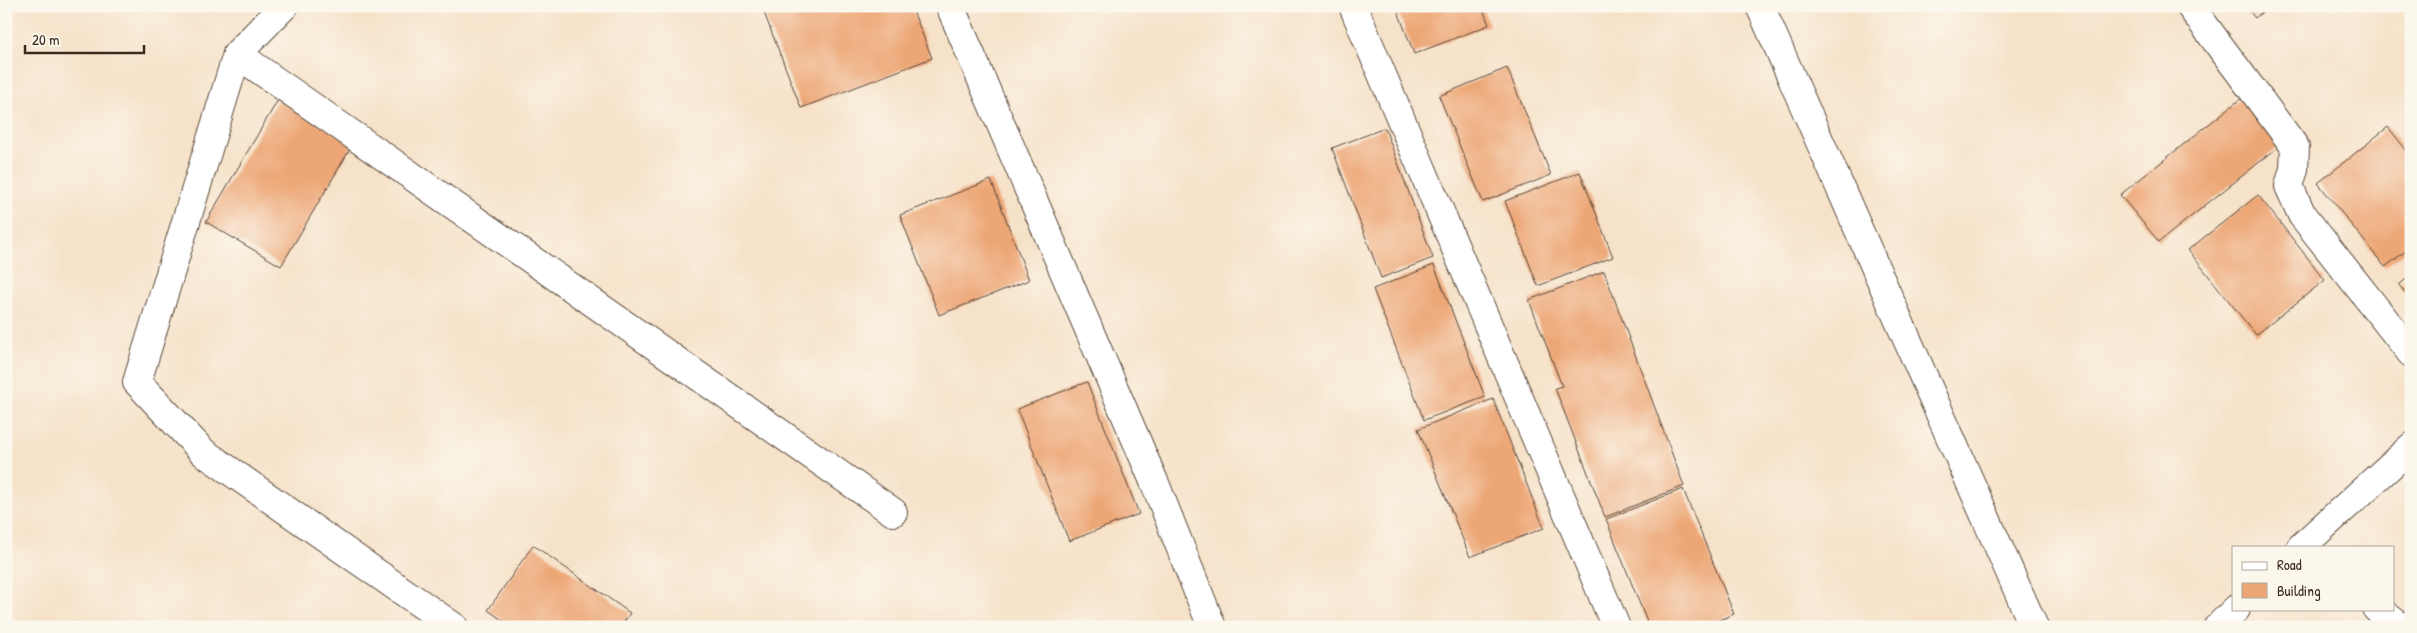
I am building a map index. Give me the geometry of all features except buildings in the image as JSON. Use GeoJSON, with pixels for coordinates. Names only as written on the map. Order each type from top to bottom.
{"type":"FeatureCollection","features":[{"type":"Feature","properties":{"kind":"street"},"geometry":{"type":"LineString","coordinates":[[284,6],[237,54],[137,382],[203,452],[454,627]]}},
{"type":"Feature","properties":{"kind":"street"},"geometry":{"type":"LineString","coordinates":[[950,6],[1156,486],[1212,627]]}},
{"type":"Feature","properties":{"kind":"street"},"geometry":{"type":"LineString","coordinates":[[1352,6],[1616,627]]}},
{"type":"Feature","properties":{"kind":"street"},"geometry":{"type":"LineString","coordinates":[[1760,6],[2034,627]]}},
{"type":"Feature","properties":{"kind":"street"},"geometry":{"type":"LineString","coordinates":[[2190,6],[2296,147],[2294,169],[2289,186],[2302,215],[2411,353]]}},
{"type":"Feature","properties":{"kind":"street"},"geometry":{"type":"LineString","coordinates":[[237,54],[893,512]]}},
{"type":"Feature","properties":{"kind":"street"},"geometry":{"type":"LineString","coordinates":[[2302,546],[2411,447]]}},
{"type":"Feature","properties":{"kind":"street"},"geometry":{"type":"LineString","coordinates":[[2218,627],[2235,610]]}},
{"type":"Feature","properties":{"kind":"street"},"geometry":{"type":"LineString","coordinates":[[2378,610],[2401,627]]}}]}
